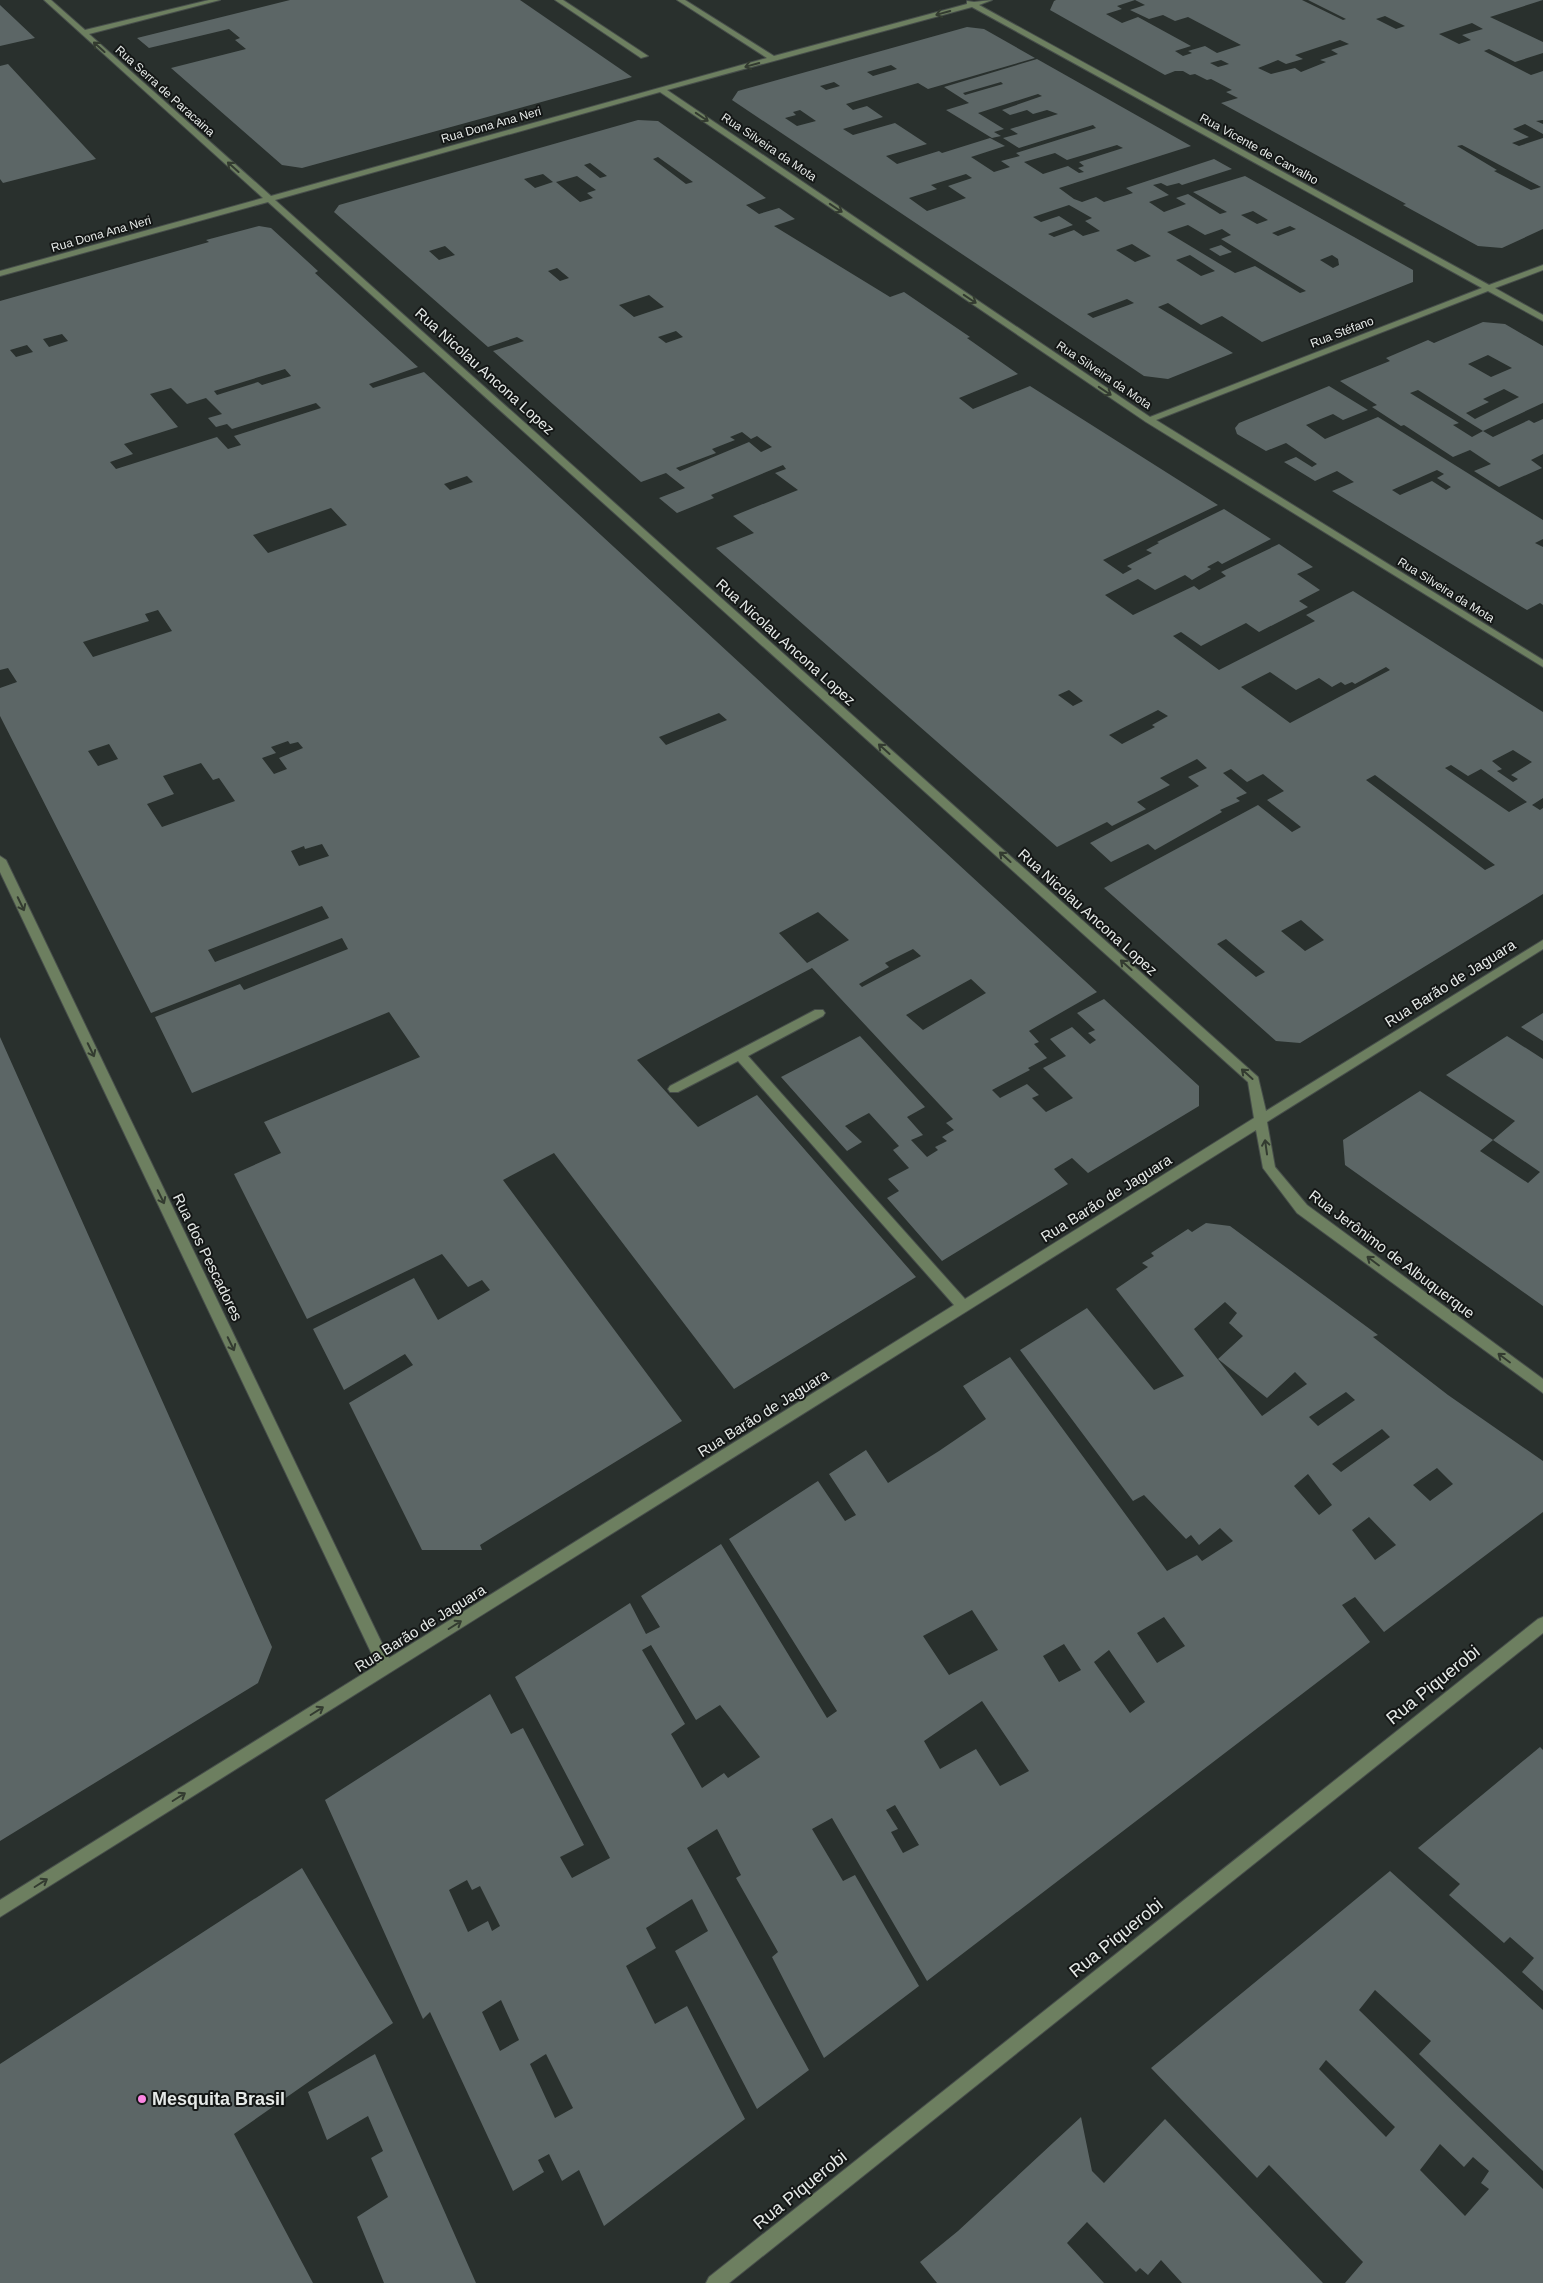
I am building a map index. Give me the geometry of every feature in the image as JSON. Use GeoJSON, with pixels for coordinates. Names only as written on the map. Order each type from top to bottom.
{"type":"FeatureCollection","features":[{"type":"Feature","properties":{"kind":"street","name":"Rua Serra de Paracaina"},"geometry":{"type":"LineString","coordinates":[[47,0],[269,199]]}},
{"type":"Feature","properties":{"kind":"street"},"geometry":{"type":"LineString","coordinates":[[83,33],[217,0]]}},
{"type":"Feature","properties":{"kind":"street"},"geometry":{"type":"LineString","coordinates":[[558,0],[644,56]]}},
{"type":"Feature","properties":{"kind":"street"},"geometry":{"type":"LineString","coordinates":[[680,0],[773,59]]}},
{"type":"Feature","properties":{"kind":"street","name":"Rua Vicente de Carvalho"},"geometry":{"type":"LineString","coordinates":[[965,0],[1543,318]]}},
{"type":"Feature","properties":{"kind":"street","name":"Rua Dona Ana Neri"},"geometry":{"type":"LineString","coordinates":[[0,274],[661,89],[989,0]]}},
{"type":"Feature","properties":{"kind":"street","name":"Rua Silveira da Mota"},"geometry":{"type":"LineString","coordinates":[[661,89],[1149,420],[1543,664]]}},
{"type":"Feature","properties":{"kind":"street","name":"Rua Nicolau Ancona Lopez"},"geometry":{"type":"LineString","coordinates":[[269,199],[1254,1080],[1262,1119]]}},
{"type":"Feature","properties":{"kind":"street","name":"Rua Stéfano"},"geometry":{"type":"LineString","coordinates":[[1149,420],[1543,267]]}},
{"type":"Feature","properties":{"kind":"street","name":"Rua dos Pescadores"},"geometry":{"type":"LineString","coordinates":[[0,860],[386,1668]]}},
{"type":"Feature","properties":{"kind":"street","name":"Rua Barão de Jaguara"},"geometry":{"type":"LineString","coordinates":[[0,1909],[1543,944]]}},
{"type":"Feature","properties":{"kind":"street"},"geometry":{"type":"LineString","coordinates":[[674,1089],[819,1013]]}},
{"type":"Feature","properties":{"kind":"street"},"geometry":{"type":"LineString","coordinates":[[740,1055],[964,1307]]}},
{"type":"Feature","properties":{"kind":"street","name":"Rua Jerônimo de Albuquerque"},"geometry":{"type":"LineString","coordinates":[[1262,1119],[1269,1168],[1302,1209],[1543,1387]]}},
{"type":"Feature","properties":{"kind":"street","name":"Rua Piquerobi"},"geometry":{"type":"LineString","coordinates":[[715,2283],[1543,1624]]}},
{"type":"Feature","properties":{"kind":"building"},"geometry":{"type":"Polygon","coordinates":[[[290,0],[520,0],[632,77],[302,168],[282,165],[171,68],[246,49],[235,40],[240,38],[229,29],[149,48],[137,38],[290,0]]]}},
{"type":"Feature","properties":{"kind":"building"},"geometry":{"type":"Polygon","coordinates":[[[1056,0],[1302,0],[1343,20],[1346,19],[1308,0],[1543,0],[1490,17],[1543,42],[1543,53],[1515,62],[1489,49],[1484,51],[1531,75],[1543,71],[1543,120],[1536,121],[1543,124],[1543,134],[1525,124],[1513,129],[1529,137],[1512,143],[1519,146],[1543,138],[1543,229],[1502,248],[1478,246],[1403,205],[1406,204],[1221,103],[1238,98],[1226,92],[1232,90],[1211,79],[1207,80],[1183,71],[1175,71],[1165,75],[1050,10],[1056,0]],[[1135,0],[1117,6],[1122,9],[1106,14],[1122,23],[1138,17],[1191,46],[1175,51],[1183,56],[1192,53],[1188,51],[1205,46],[1217,53],[1241,45],[1188,17],[1175,21],[1163,15],[1149,19],[1130,10],[1145,5],[1135,0]],[[1385,16],[1376,19],[1396,29],[1405,26],[1385,16]],[[1472,23],[1439,34],[1459,44],[1471,40],[1462,35],[1483,29],[1472,23]],[[1340,40],[1295,55],[1303,59],[1286,64],[1278,60],[1258,68],[1271,74],[1295,68],[1301,72],[1326,62],[1320,60],[1338,54],[1331,50],[1349,44],[1340,40]],[[1221,60],[1210,63],[1218,67],[1229,64],[1221,60]],[[1462,145],[1457,146],[1497,170],[1494,171],[1531,190],[1541,187],[1462,145]]]}},
{"type":"Feature","properties":{"kind":"building"},"geometry":{"type":"Polygon","coordinates":[[[0,5],[35,38],[0,46],[0,5]]]}},
{"type":"Feature","properties":{"kind":"building"},"geometry":{"type":"Polygon","coordinates":[[[967,27],[984,29],[1035,58],[928,89],[918,83],[846,104],[853,110],[867,106],[883,117],[843,129],[853,135],[895,123],[927,144],[886,156],[897,164],[939,151],[942,153],[990,138],[1005,146],[971,157],[994,172],[1010,167],[1001,161],[1020,156],[1016,153],[1096,128],[1093,125],[1019,148],[1003,138],[1018,134],[1010,129],[1058,114],[1047,110],[1033,114],[1027,110],[1010,115],[1002,110],[1042,96],[1038,94],[978,113],[1004,129],[994,132],[1001,136],[992,138],[946,110],[969,103],[944,87],[1037,59],[1191,146],[1059,188],[1074,199],[1082,202],[1096,197],[1104,202],[1133,193],[1126,188],[1214,159],[1232,169],[1182,185],[1179,183],[1167,186],[1161,183],[1153,185],[1169,195],[1149,202],[1164,212],[1186,204],[1176,198],[1188,194],[1220,214],[1227,212],[1193,192],[1245,176],[1413,270],[1413,282],[1262,342],[1222,316],[1201,325],[1168,303],[1158,307],[1233,353],[1168,379],[1144,376],[732,100],[738,91],[967,27]],[[891,65],[867,72],[873,76],[897,69],[891,65]],[[834,82],[820,86],[826,90],[840,86],[834,82]],[[1001,82],[963,93],[965,95],[1003,84],[1001,82]],[[800,110],[793,112],[796,115],[785,118],[797,126],[816,121],[800,110]],[[1117,145],[1067,160],[1055,153],[1024,162],[1043,174],[1068,166],[1079,173],[1084,172],[1078,168],[1084,166],[1079,162],[1123,148],[1117,145]],[[966,174],[931,185],[937,189],[909,198],[927,211],[966,198],[948,186],[972,178],[966,174]],[[1069,205],[1033,217],[1041,222],[1059,216],[1073,225],[1048,234],[1054,237],[1074,230],[1083,236],[1100,231],[1085,221],[1092,218],[1069,205]],[[1253,211],[1241,215],[1257,224],[1268,220],[1253,211]],[[1188,225],[1167,232],[1235,273],[1255,266],[1300,293],[1306,291],[1221,239],[1231,235],[1222,229],[1205,235],[1188,225]],[[1290,226],[1272,233],[1278,236],[1296,229],[1290,226]],[[1132,244],[1116,250],[1135,262],[1151,256],[1132,244]],[[1190,255],[1176,260],[1201,276],[1215,271],[1190,255]],[[1332,255],[1320,260],[1333,268],[1339,265],[1338,259],[1332,255]],[[1127,299],[1087,314],[1093,318],[1134,303],[1127,299]]]}},
{"type":"Feature","properties":{"kind":"building"},"geometry":{"type":"Polygon","coordinates":[[[8,64],[96,159],[3,183],[0,179],[0,66],[8,64]]]}},
{"type":"Feature","properties":{"kind":"building"},"geometry":{"type":"Polygon","coordinates":[[[638,120],[658,121],[766,198],[746,205],[759,214],[779,208],[795,219],[774,226],[890,297],[904,292],[970,337],[967,338],[1018,374],[959,398],[973,409],[1030,386],[1218,505],[1103,560],[1123,574],[1132,569],[1127,566],[1152,553],[1146,550],[1159,543],[1157,542],[1224,509],[1271,539],[1222,564],[1218,561],[1207,567],[1211,569],[1192,580],[1185,575],[1155,590],[1138,579],[1105,595],[1133,615],[1194,586],[1199,590],[1226,576],[1221,572],[1279,544],[1313,567],[1297,574],[1320,590],[1299,601],[1308,607],[1259,632],[1246,623],[1201,646],[1181,632],[1173,636],[1219,670],[1315,621],[1306,615],[1353,591],[1543,712],[1543,798],[1532,805],[1540,810],[1543,808],[1543,894],[1300,1043],[1276,1041],[1104,888],[1258,805],[1292,832],[1301,827],[1267,800],[1284,791],[1263,774],[1247,782],[1231,769],[1223,773],[1247,793],[1236,798],[1240,801],[1220,810],[1222,812],[1155,850],[1148,844],[1111,862],[1090,843],[1199,786],[1188,777],[1207,768],[1197,759],[1160,778],[1170,785],[1137,802],[1146,809],[1112,826],[1107,822],[1057,847],[716,548],[754,533],[733,516],[798,490],[775,473],[786,469],[783,465],[711,495],[714,498],[677,513],[659,498],[685,488],[666,473],[641,482],[493,351],[524,341],[517,337],[488,347],[334,212],[339,205],[638,120]],[[658,157],[653,159],[686,184],[693,182],[658,157]],[[590,163],[584,165],[600,178],[607,176],[590,163]],[[543,174],[524,179],[535,188],[553,182],[543,174]],[[577,176],[556,182],[580,202],[593,198],[587,193],[596,190],[577,176]],[[445,246],[429,251],[439,260],[455,255],[445,246]],[[557,268],[548,271],[560,281],[569,278],[557,268]],[[649,295],[619,305],[634,317],[664,307],[649,295]],[[676,331],[658,337],[666,343],[683,337],[676,331]],[[742,432],[730,437],[735,440],[712,449],[716,453],[676,468],[680,471],[749,442],[761,452],[772,447],[757,436],[751,439],[742,432]],[[1386,667],[1355,684],[1352,682],[1345,685],[1341,682],[1332,687],[1319,678],[1296,690],[1270,672],[1241,687],[1290,723],[1390,670],[1386,667]],[[1069,690],[1058,695],[1073,706],[1083,701],[1069,690]],[[1158,710],[1109,735],[1122,744],[1155,727],[1152,725],[1168,716],[1158,710]],[[1513,750],[1492,761],[1502,769],[1497,771],[1513,782],[1518,779],[1511,775],[1532,762],[1513,750]],[[1451,765],[1445,768],[1509,812],[1527,802],[1481,769],[1468,776],[1451,765]],[[1375,775],[1366,780],[1485,870],[1495,865],[1375,775]],[[1301,920],[1281,931],[1305,951],[1324,940],[1301,920]],[[1226,939],[1217,944],[1256,977],[1265,972],[1226,939]]]}},
{"type":"Feature","properties":{"kind":"building"},"geometry":{"type":"Polygon","coordinates":[[[259,226],[271,228],[318,271],[315,273],[418,367],[369,384],[373,388],[424,372],[1097,992],[1029,1031],[1039,1042],[1034,1044],[1047,1058],[1028,1068],[1030,1070],[992,1090],[1000,1098],[1027,1084],[1039,1095],[1032,1098],[1046,1112],[1073,1098],[1043,1068],[1066,1056],[1050,1039],[1072,1027],[1090,1044],[1096,1040],[1088,1033],[1095,1030],[1077,1013],[1104,999],[1199,1086],[1199,1106],[1088,1173],[1072,1158],[1054,1169],[1068,1184],[942,1261],[887,1198],[899,1191],[888,1179],[909,1168],[893,1150],[899,1146],[869,1113],[845,1126],[862,1142],[847,1151],[781,1077],[860,1036],[925,1107],[907,1117],[923,1135],[911,1140],[927,1157],[938,1150],[935,1147],[947,1141],[942,1137],[954,1130],[946,1123],[953,1119],[812,968],[637,1060],[698,1127],[757,1095],[916,1277],[734,1389],[554,1153],[503,1180],[682,1421],[480,1545],[482,1550],[422,1550],[349,1403],[413,1365],[405,1354],[344,1390],[313,1329],[414,1278],[438,1320],[490,1290],[482,1280],[468,1287],[442,1254],[307,1319],[234,1174],[281,1153],[264,1122],[420,1057],[389,1012],[192,1093],[155,1017],[240,984],[244,990],[348,949],[342,938],[151,1013],[0,716],[0,688],[17,682],[8,668],[0,670],[0,301],[209,242],[206,240],[259,226]],[[62,334],[43,339],[49,347],[68,341],[62,334]],[[27,345],[10,350],[16,357],[33,352],[27,345]],[[285,369],[214,391],[217,395],[258,382],[262,385],[291,376],[285,369]],[[171,388],[150,394],[178,427],[124,444],[133,454],[110,462],[116,469],[217,437],[228,449],[241,445],[234,436],[321,408],[316,403],[232,429],[227,424],[216,427],[208,418],[222,414],[206,398],[187,404],[171,388]],[[467,476],[444,484],[450,490],[473,482],[467,476]],[[331,508],[253,535],[268,553],[347,525],[331,508]],[[158,610],[145,614],[149,621],[83,642],[93,657],[172,631],[158,610]],[[719,713],[659,737],[666,745],[727,720],[719,713]],[[288,741],[271,747],[276,753],[262,758],[274,774],[287,769],[279,758],[303,748],[298,742],[290,744],[288,741]],[[109,744],[88,751],[98,766],[118,759],[109,744]],[[201,763],[163,776],[174,794],[147,804],[162,827],[235,801],[219,778],[213,780],[201,763]],[[322,844],[305,849],[304,846],[291,851],[299,866],[329,856],[322,844]],[[322,906],[208,950],[215,962],[329,918],[322,906]],[[818,912],[779,933],[807,963],[849,940],[818,912]],[[913,949],[885,963],[889,967],[859,984],[862,987],[921,956],[913,949]],[[971,979],[906,1015],[923,1030],[986,993],[971,979]]]}},
{"type":"Feature","properties":{"kind":"building"},"geometry":{"type":"Polygon","coordinates":[[[1221,245],[1232,252],[1220,256],[1209,249],[1221,245]]]}},
{"type":"Feature","properties":{"kind":"building"},"geometry":{"type":"Polygon","coordinates":[[[1483,322],[1505,324],[1543,346],[1543,403],[1483,431],[1493,437],[1529,420],[1534,423],[1543,419],[1543,454],[1531,460],[1542,468],[1499,487],[1474,471],[1491,464],[1470,450],[1453,457],[1372,407],[1377,405],[1340,381],[1390,361],[1386,358],[1428,340],[1434,343],[1483,322]],[[1488,355],[1468,364],[1491,377],[1512,368],[1488,355]],[[1504,389],[1483,399],[1489,402],[1466,413],[1475,419],[1519,397],[1504,389]],[[1418,390],[1410,393],[1459,423],[1453,425],[1472,437],[1483,431],[1418,390]]]}},
{"type":"Feature","properties":{"kind":"building"},"geometry":{"type":"Polygon","coordinates":[[[1329,386],[1368,410],[1343,420],[1333,414],[1306,425],[1325,439],[1378,417],[1543,520],[1543,539],[1535,543],[1543,547],[1543,605],[1540,603],[1527,610],[1332,491],[1354,482],[1337,471],[1315,481],[1284,462],[1296,457],[1312,467],[1317,464],[1286,443],[1266,451],[1237,434],[1235,428],[1239,423],[1329,386]],[[1437,470],[1392,490],[1400,495],[1432,481],[1446,490],[1451,487],[1437,478],[1444,474],[1437,470]]]}},
{"type":"Feature","properties":{"kind":"building"},"geometry":{"type":"Polygon","coordinates":[[[1543,1013],[1543,1041],[1521,1027],[1543,1013]]]}},
{"type":"Feature","properties":{"kind":"building"},"geometry":{"type":"Polygon","coordinates":[[[1507,1036],[1543,1059],[1543,1306],[1345,1165],[1343,1140],[1420,1091],[1493,1140],[1515,1121],[1446,1075],[1507,1036]],[[1493,1140],[1480,1151],[1528,1183],[1540,1172],[1493,1140]]]}},
{"type":"Feature","properties":{"kind":"building"},"geometry":{"type":"Polygon","coordinates":[[[0,1037],[272,1647],[258,1683],[0,1841],[0,1037]]]}},
{"type":"Feature","properties":{"kind":"building"},"geometry":{"type":"Polygon","coordinates":[[[1206,1223],[1230,1226],[1378,1335],[1373,1337],[1448,1395],[1543,1461],[1543,1512],[1384,1632],[1355,1597],[1342,1605],[1370,1642],[927,1981],[832,1818],[812,1829],[843,1881],[855,1875],[919,1986],[824,2058],[772,1957],[778,1952],[736,1878],[741,1875],[717,1829],[687,1848],[809,2070],[757,2109],[675,1951],[708,1931],[692,1899],[646,1928],[656,1948],[626,1966],[655,2024],[687,2006],[745,2119],[604,2226],[579,2170],[562,2181],[549,2154],[538,2160],[544,2172],[513,2191],[430,2012],[423,2019],[325,1800],[490,1694],[511,1734],[523,1728],[584,1845],[560,1857],[572,1878],[610,1858],[515,1677],[630,1603],[646,1634],[660,1627],[641,1596],[721,1544],[827,1718],[837,1711],[729,1539],[818,1481],[845,1521],[856,1515],[829,1474],[866,1450],[888,1483],[939,1451],[986,1419],[963,1386],[1010,1357],[1167,1571],[1197,1555],[1202,1561],[1233,1541],[1220,1528],[1199,1545],[1191,1535],[1186,1539],[1144,1495],[1133,1501],[1020,1350],[1087,1308],[1154,1390],[1184,1376],[1116,1289],[1148,1267],[1142,1263],[1154,1256],[1151,1253],[1188,1229],[1192,1232],[1206,1223]],[[1225,1302],[1194,1329],[1262,1416],[1307,1384],[1295,1372],[1267,1398],[1218,1359],[1243,1336],[1229,1323],[1237,1313],[1225,1302]],[[1346,1392],[1309,1417],[1318,1426],[1355,1400],[1346,1392]],[[1382,1429],[1332,1464],[1341,1472],[1390,1437],[1382,1429]],[[1437,1468],[1413,1485],[1430,1501],[1453,1484],[1437,1468]],[[1308,1474],[1294,1486],[1319,1515],[1332,1505],[1308,1474]],[[1369,1517],[1352,1530],[1375,1560],[1396,1545],[1369,1517]],[[972,1610],[923,1636],[949,1675],[998,1650],[972,1610]],[[1164,1617],[1137,1633],[1157,1663],[1185,1646],[1164,1617]],[[1064,1644],[1043,1656],[1059,1682],[1081,1670],[1064,1644]],[[651,1645],[642,1650],[685,1724],[671,1734],[702,1788],[724,1773],[728,1778],[760,1757],[720,1705],[696,1720],[651,1645]],[[1109,1650],[1094,1662],[1130,1713],[1145,1702],[1109,1650]],[[982,1701],[924,1741],[940,1769],[976,1749],[1000,1786],[1029,1771],[982,1701]],[[895,1805],[886,1810],[898,1829],[891,1832],[903,1853],[919,1845],[895,1805]],[[467,1880],[449,1890],[468,1932],[488,1921],[492,1931],[500,1926],[480,1886],[472,1890],[467,1880]],[[501,2000],[482,2012],[500,2051],[519,2040],[501,2000]],[[546,2054],[530,2064],[555,2118],[573,2108],[546,2054]]]}},
{"type":"Feature","properties":{"kind":"building"},"geometry":{"type":"Polygon","coordinates":[[[1540,1747],[1543,1750],[1543,1991],[1522,1972],[1534,1958],[1510,1937],[1504,1943],[1449,1895],[1460,1884],[1418,1848],[1540,1747]]]}},
{"type":"Feature","properties":{"kind":"building","name":"Mesquita Brasil"},"geometry":{"type":"Polygon","coordinates":[[[302,1868],[393,2023],[234,2134],[313,2283],[0,2283],[0,2064],[302,1868]]]}},
{"type":"Feature","properties":{"kind":"building"},"geometry":{"type":"Polygon","coordinates":[[[1390,1871],[1543,2010],[1543,2171],[1419,2054],[1431,2041],[1375,1990],[1359,2010],[1543,2189],[1543,2283],[1345,2283],[1363,2262],[1269,2165],[1257,2178],[1151,2068],[1390,1871]],[[1326,2060],[1319,2069],[1386,2137],[1395,2127],[1326,2060]],[[1440,2144],[1420,2170],[1465,2216],[1489,2189],[1481,2183],[1489,2171],[1473,2157],[1464,2167],[1440,2144]]]}},
{"type":"Feature","properties":{"kind":"building"},"geometry":{"type":"Polygon","coordinates":[[[375,2054],[476,2283],[384,2283],[357,2217],[388,2197],[371,2158],[383,2151],[368,2116],[327,2140],[308,2092],[375,2054]]]}},
{"type":"Feature","properties":{"kind":"building"},"geometry":{"type":"Polygon","coordinates":[[[1081,2117],[1092,2171],[1104,2183],[1165,2119],[1323,2283],[1182,2283],[1161,2260],[1148,2275],[1140,2268],[1136,2272],[1087,2222],[1067,2243],[1104,2283],[937,2283],[920,2262],[958,2231],[1081,2117]]]}},
{"type":"Feature","properties":{"kind":"place","name":"Mesquita Brasil"},"geometry":{"type":"Point","coordinates":[142,2099]}}]}
